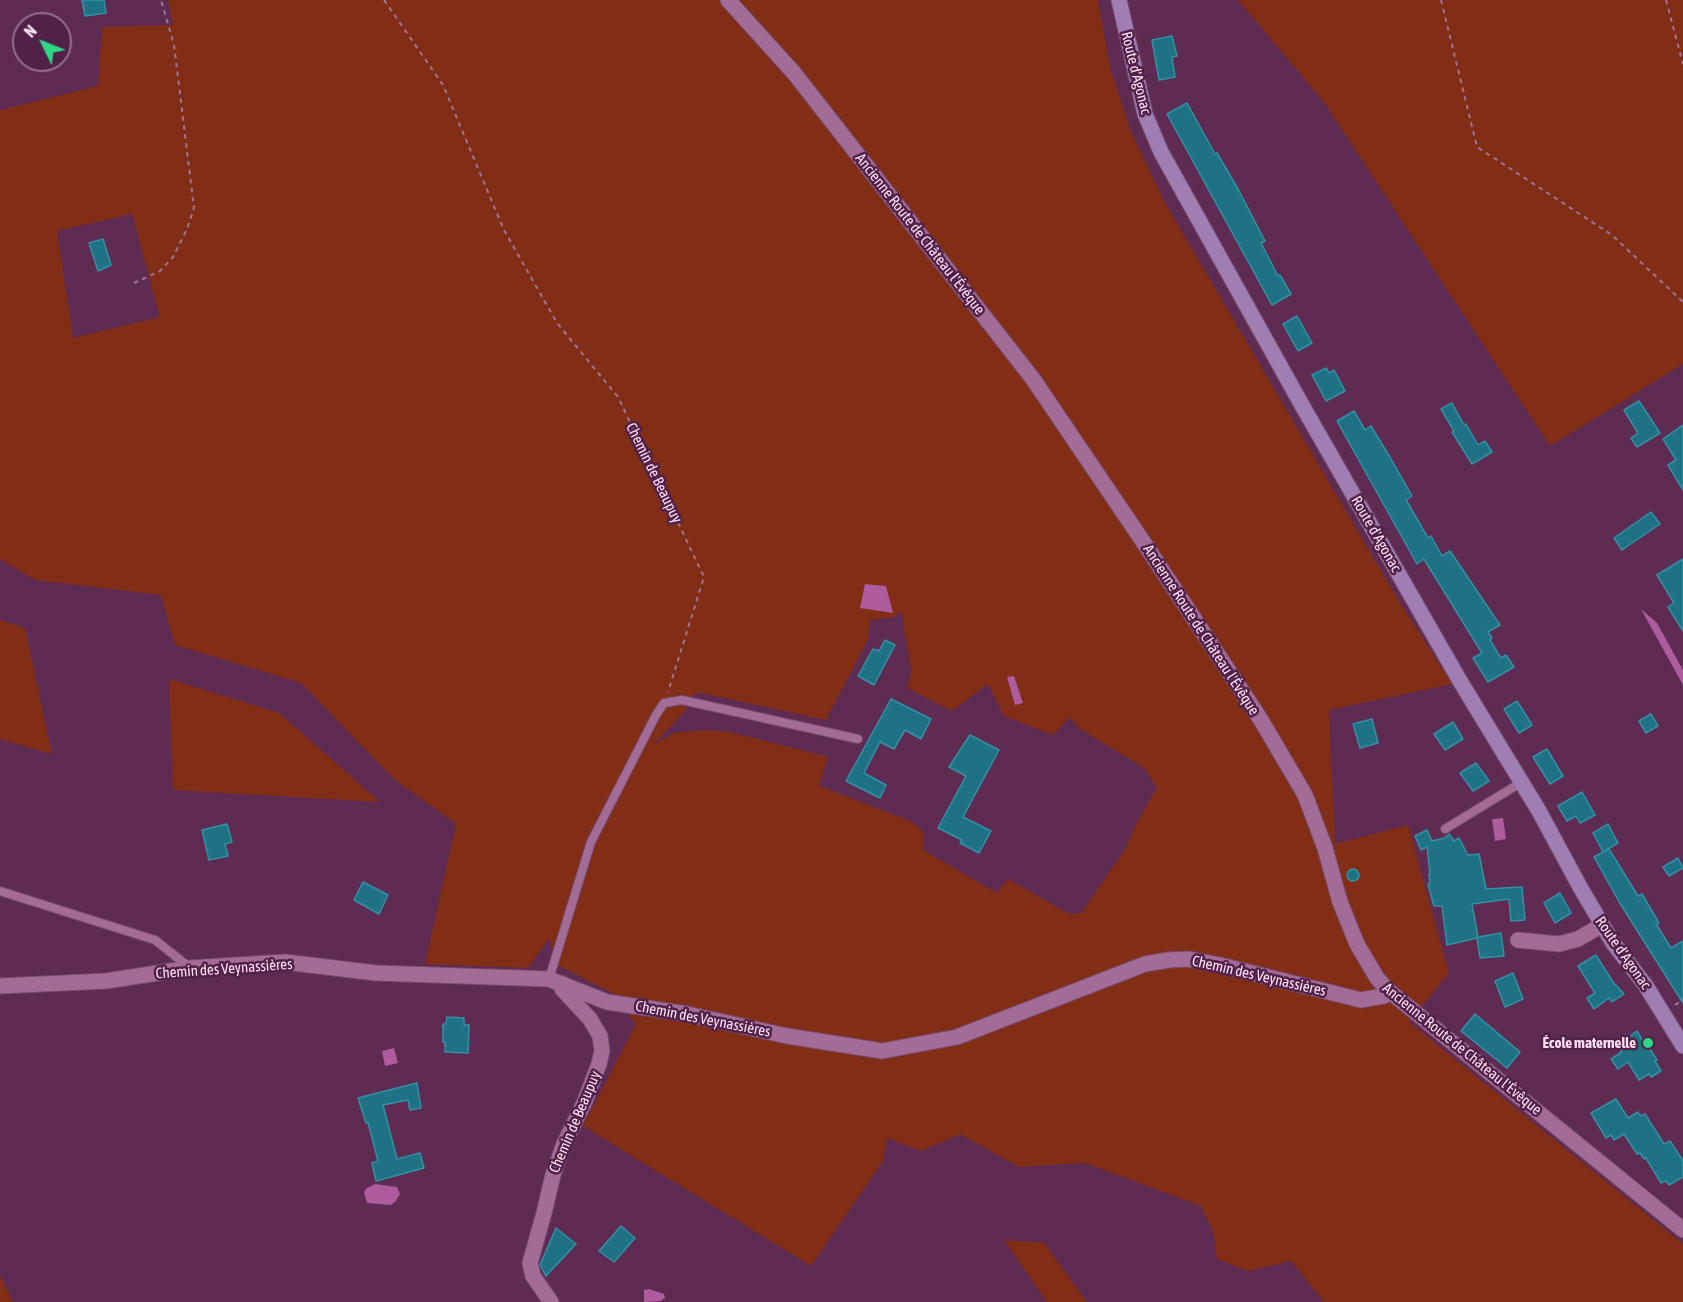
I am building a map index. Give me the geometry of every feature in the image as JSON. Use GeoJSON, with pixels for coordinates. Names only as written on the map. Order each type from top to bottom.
{"type":"FeatureCollection","features":[{"type":"Feature","properties":{"kind":"main road","name":"Route d'Agonac"},"geometry":{"type":"LineString","coordinates":[[1119,0],[1145,114],[1161,152],[1309,418],[1460,681],[1522,782],[1602,925],[1646,986],[1683,1046]]}},
{"type":"Feature","properties":{"kind":"street","name":"Ancienne Route de Château l'Évêque"},"geometry":{"type":"LineString","coordinates":[[728,0],[794,73],[1033,379],[1146,546],[1261,720],[1305,795],[1325,848],[1340,902],[1357,944],[1377,978],[1389,991],[1683,1230]]}},
{"type":"Feature","properties":{"kind":"street"},"geometry":{"type":"LineString","coordinates":[[1518,940],[1559,944],[1578,939],[1602,925]]}},
{"type":"Feature","properties":{"kind":"street","name":"Chemin des Veynassières"},"geometry":{"type":"LineString","coordinates":[[0,986],[106,981],[190,968],[285,962],[376,973],[556,981],[607,1002],[687,1014],[787,1036],[882,1051],[957,1037],[1144,964],[1169,960],[1189,959],[1220,965],[1361,1000],[1384,996],[1389,991]]}},
{"type":"Feature","properties":{"kind":"street","name":"Chemin de Beaupuy"},"geometry":{"type":"LineString","coordinates":[[551,1302],[533,1276],[530,1263],[552,1175],[596,1073],[602,1051],[600,1036],[590,1019],[556,981]]}},
{"type":"Feature","properties":{"kind":"lane"},"geometry":{"type":"LineString","coordinates":[[556,981],[591,843],[664,703],[682,700],[858,739]]}},
{"type":"Feature","properties":{"kind":"lane"},"geometry":{"type":"LineString","coordinates":[[1445,829],[1522,782]]}},
{"type":"Feature","properties":{"kind":"lane"},"geometry":{"type":"LineString","coordinates":[[0,891],[155,940],[190,968]]}},
{"type":"Feature","properties":{"kind":"path"},"geometry":{"type":"LineString","coordinates":[[134,283],[160,271],[173,257],[187,230],[194,208],[174,45],[161,0]]}},
{"type":"Feature","properties":{"kind":"path","name":"Chemin de Beaupuy"},"geometry":{"type":"LineString","coordinates":[[384,0],[443,85],[504,230],[557,323],[618,397],[704,577],[664,703]]}},
{"type":"Feature","properties":{"kind":"path"},"geometry":{"type":"LineString","coordinates":[[1442,0],[1477,147],[1612,235],[1683,302]]}},
{"type":"Feature","properties":{"kind":"path"},"geometry":{"type":"LineString","coordinates":[[1666,0],[1683,64]]}},
{"type":"Feature","properties":{"kind":"shaded area"},"geometry":{"type":"Polygon","coordinates":[[[168,0],[1098,0],[1110,67],[1131,132],[1165,203],[1397,598],[1452,684],[1329,710],[1335,844],[1408,825],[1449,973],[1409,1022],[1683,1244],[1683,1302],[1324,1302],[1291,1261],[1248,1271],[1217,1259],[1213,1232],[1201,1206],[1085,1163],[1019,1167],[960,1134],[921,1151],[887,1138],[883,1161],[811,1266],[583,1126],[636,1024],[614,994],[558,965],[549,938],[528,968],[425,964],[456,824],[394,779],[301,683],[175,645],[161,595],[35,580],[0,559],[0,110],[98,86],[102,27],[173,25],[168,0]],[[132,214],[57,231],[73,338],[160,317],[132,214]],[[901,611],[894,617],[870,620],[868,639],[826,720],[696,692],[683,713],[653,745],[674,733],[704,730],[730,732],[828,757],[819,786],[910,821],[924,832],[923,850],[997,893],[1008,879],[1069,914],[1081,913],[1124,851],[1139,818],[1157,788],[1145,769],[1079,728],[1070,717],[1053,735],[1004,716],[988,684],[952,711],[907,688],[911,670],[901,611]]]}},
{"type":"Feature","properties":{"kind":"shaded area"},"geometry":{"type":"Polygon","coordinates":[[[1238,0],[1683,0],[1683,364],[1550,446],[1323,101],[1238,0]]]}},
{"type":"Feature","properties":{"kind":"shaded area"},"geometry":{"type":"Polygon","coordinates":[[[865,584],[886,586],[893,613],[860,608],[865,584]]]}},
{"type":"Feature","properties":{"kind":"shaded area"},"geometry":{"type":"Polygon","coordinates":[[[1641,609],[1657,623],[1683,670],[1683,685],[1641,609]]]}},
{"type":"Feature","properties":{"kind":"shaded area"},"geometry":{"type":"Polygon","coordinates":[[[0,620],[25,628],[52,754],[0,739],[0,620]]]}},
{"type":"Feature","properties":{"kind":"shaded area"},"geometry":{"type":"Polygon","coordinates":[[[1014,676],[1023,703],[1015,705],[1007,677],[1014,676]]]}},
{"type":"Feature","properties":{"kind":"shaded area"},"geometry":{"type":"Polygon","coordinates":[[[169,679],[279,713],[380,802],[173,790],[169,679]]]}},
{"type":"Feature","properties":{"kind":"shaded area"},"geometry":{"type":"Polygon","coordinates":[[[1503,818],[1506,839],[1495,841],[1492,819],[1503,818]]]}},
{"type":"Feature","properties":{"kind":"shaded area"},"geometry":{"type":"Polygon","coordinates":[[[394,1048],[398,1063],[385,1066],[382,1051],[394,1048]]]}},
{"type":"Feature","properties":{"kind":"shaded area"},"geometry":{"type":"Polygon","coordinates":[[[375,1184],[397,1187],[400,1194],[391,1205],[367,1203],[364,1192],[375,1184]]]}},
{"type":"Feature","properties":{"kind":"shaded area"},"geometry":{"type":"Polygon","coordinates":[[[1004,1240],[1044,1243],[1087,1302],[1047,1302],[1004,1240]]]}},
{"type":"Feature","properties":{"kind":"shaded area"},"geometry":{"type":"Polygon","coordinates":[[[0,1275],[13,1302],[0,1302],[0,1275]]]}},
{"type":"Feature","properties":{"kind":"shaded area"},"geometry":{"type":"Polygon","coordinates":[[[649,1289],[664,1294],[665,1298],[660,1301],[644,1302],[644,1290],[649,1289]]]}},
{"type":"Feature","properties":{"kind":"building"},"geometry":{"type":"Polygon","coordinates":[[[82,0],[104,0],[106,13],[85,16],[82,0]]]}},
{"type":"Feature","properties":{"kind":"building"},"geometry":{"type":"Polygon","coordinates":[[[1172,36],[1177,56],[1172,57],[1175,77],[1159,80],[1152,40],[1172,36]]]}},
{"type":"Feature","properties":{"kind":"building"},"geometry":{"type":"Polygon","coordinates":[[[1187,103],[1215,154],[1217,153],[1238,189],[1265,241],[1261,243],[1278,276],[1280,275],[1291,294],[1272,305],[1167,114],[1187,103]]]}},
{"type":"Feature","properties":{"kind":"building"},"geometry":{"type":"Polygon","coordinates":[[[103,239],[111,265],[98,271],[89,243],[103,239]]]}},
{"type":"Feature","properties":{"kind":"building"},"geometry":{"type":"Polygon","coordinates":[[[1297,316],[1312,343],[1298,351],[1283,324],[1297,316]]]}},
{"type":"Feature","properties":{"kind":"building"},"geometry":{"type":"Polygon","coordinates":[[[1326,368],[1329,373],[1334,370],[1345,391],[1326,401],[1312,375],[1326,368]]]}},
{"type":"Feature","properties":{"kind":"building"},"geometry":{"type":"Polygon","coordinates":[[[1639,401],[1660,433],[1637,447],[1631,438],[1638,433],[1624,410],[1639,401]]]}},
{"type":"Feature","properties":{"kind":"building"},"geometry":{"type":"Polygon","coordinates":[[[1452,403],[1478,445],[1485,441],[1492,452],[1472,464],[1441,409],[1452,403]]]}},
{"type":"Feature","properties":{"kind":"building"},"geometry":{"type":"Polygon","coordinates":[[[1354,411],[1365,430],[1371,426],[1391,459],[1412,496],[1406,500],[1428,538],[1431,536],[1442,556],[1450,551],[1500,625],[1488,632],[1492,638],[1490,640],[1501,658],[1506,655],[1514,667],[1488,682],[1473,658],[1482,653],[1424,559],[1417,564],[1337,421],[1354,411]]]}},
{"type":"Feature","properties":{"kind":"building"},"geometry":{"type":"Polygon","coordinates":[[[1683,425],[1683,490],[1668,465],[1676,460],[1663,439],[1683,425]]]}},
{"type":"Feature","properties":{"kind":"building"},"geometry":{"type":"Polygon","coordinates":[[[1651,512],[1660,524],[1622,550],[1614,538],[1651,512]]]}},
{"type":"Feature","properties":{"kind":"building"},"geometry":{"type":"Polygon","coordinates":[[[1683,559],[1683,631],[1668,607],[1674,603],[1657,575],[1683,559]]]}},
{"type":"Feature","properties":{"kind":"building"},"geometry":{"type":"Polygon","coordinates":[[[885,640],[895,645],[874,685],[858,676],[873,649],[879,651],[885,640]]]}},
{"type":"Feature","properties":{"kind":"building"},"geometry":{"type":"Polygon","coordinates":[[[891,699],[931,719],[921,739],[905,730],[894,749],[880,742],[864,773],[886,785],[880,798],[846,781],[891,699]]]}},
{"type":"Feature","properties":{"kind":"building"},"geometry":{"type":"Polygon","coordinates":[[[1517,701],[1532,725],[1519,733],[1504,709],[1517,701]]]}},
{"type":"Feature","properties":{"kind":"building"},"geometry":{"type":"Polygon","coordinates":[[[1651,714],[1658,726],[1646,733],[1639,721],[1651,714]]]}},
{"type":"Feature","properties":{"kind":"building"},"geometry":{"type":"Polygon","coordinates":[[[1372,719],[1378,743],[1360,748],[1353,724],[1372,719]]]}},
{"type":"Feature","properties":{"kind":"building"},"geometry":{"type":"Polygon","coordinates":[[[1453,722],[1463,739],[1445,750],[1434,734],[1453,722]]]}},
{"type":"Feature","properties":{"kind":"building"},"geometry":{"type":"Polygon","coordinates":[[[970,735],[999,750],[963,817],[991,831],[979,853],[960,843],[962,840],[938,828],[966,776],[949,767],[970,735]]]}},
{"type":"Feature","properties":{"kind":"building"},"geometry":{"type":"Polygon","coordinates":[[[1547,749],[1563,776],[1550,784],[1533,757],[1547,749]]]}},
{"type":"Feature","properties":{"kind":"building"},"geometry":{"type":"Polygon","coordinates":[[[1476,763],[1489,781],[1473,791],[1460,773],[1476,763]]]}},
{"type":"Feature","properties":{"kind":"building"},"geometry":{"type":"Polygon","coordinates":[[[1582,792],[1595,815],[1580,823],[1576,816],[1567,821],[1558,806],[1582,792]]]}},
{"type":"Feature","properties":{"kind":"building"},"geometry":{"type":"Polygon","coordinates":[[[227,824],[232,842],[225,844],[228,856],[209,860],[202,830],[227,824]]]}},
{"type":"Feature","properties":{"kind":"building"},"geometry":{"type":"Polygon","coordinates":[[[1608,824],[1618,843],[1603,852],[1593,833],[1608,824]]]}},
{"type":"Feature","properties":{"kind":"building"},"geometry":{"type":"Polygon","coordinates":[[[1427,830],[1432,841],[1445,838],[1449,834],[1454,841],[1459,838],[1468,855],[1479,854],[1486,889],[1522,887],[1525,920],[1511,921],[1509,899],[1472,904],[1478,937],[1501,933],[1504,956],[1480,958],[1477,938],[1447,945],[1442,906],[1434,906],[1428,884],[1430,884],[1430,874],[1427,847],[1421,850],[1415,836],[1427,830]]]}},
{"type":"Feature","properties":{"kind":"building"},"geometry":{"type":"Polygon","coordinates":[[[1609,849],[1638,896],[1642,894],[1659,923],[1656,924],[1671,948],[1683,941],[1683,1003],[1621,905],[1594,857],[1609,849]]]}},
{"type":"Feature","properties":{"kind":"building"},"geometry":{"type":"Polygon","coordinates":[[[1678,858],[1683,868],[1669,876],[1663,867],[1678,858]]]}},
{"type":"Feature","properties":{"kind":"building"},"geometry":{"type":"Polygon","coordinates":[[[1355,869],[1359,875],[1355,881],[1351,881],[1347,873],[1355,869]]]}},
{"type":"Feature","properties":{"kind":"building"},"geometry":{"type":"Polygon","coordinates":[[[363,882],[388,895],[379,914],[354,900],[363,882]]]}},
{"type":"Feature","properties":{"kind":"building"},"geometry":{"type":"Polygon","coordinates":[[[1560,893],[1571,913],[1555,923],[1544,903],[1560,893]]]}},
{"type":"Feature","properties":{"kind":"building"},"geometry":{"type":"Polygon","coordinates":[[[1596,955],[1613,982],[1624,994],[1612,1002],[1609,998],[1594,1009],[1587,998],[1595,993],[1578,966],[1596,955]]]}},
{"type":"Feature","properties":{"kind":"building"},"geometry":{"type":"Polygon","coordinates":[[[1513,973],[1523,999],[1505,1007],[1495,981],[1513,973]]]}},
{"type":"Feature","properties":{"kind":"building"},"geometry":{"type":"Polygon","coordinates":[[[1475,1014],[1520,1052],[1507,1068],[1461,1031],[1475,1014]]]}},
{"type":"Feature","properties":{"kind":"building"},"geometry":{"type":"Polygon","coordinates":[[[447,1017],[464,1018],[464,1025],[469,1025],[468,1053],[445,1052],[443,1024],[446,1024],[447,1017]]]}},
{"type":"Feature","properties":{"kind":"building"},"geometry":{"type":"Polygon","coordinates":[[[1637,1031],[1657,1060],[1655,1061],[1661,1071],[1639,1080],[1628,1062],[1618,1069],[1611,1059],[1622,1052],[1615,1041],[1625,1035],[1627,1038],[1637,1031]]]}},
{"type":"Feature","properties":{"kind":"building"},"geometry":{"type":"Polygon","coordinates":[[[417,1083],[421,1108],[410,1110],[408,1100],[383,1105],[397,1159],[420,1153],[424,1168],[376,1181],[372,1163],[378,1161],[368,1122],[366,1123],[358,1098],[417,1083]]]}},
{"type":"Feature","properties":{"kind":"building"},"geometry":{"type":"Polygon","coordinates":[[[1616,1099],[1628,1118],[1638,1112],[1640,1116],[1645,1114],[1664,1144],[1670,1141],[1683,1161],[1683,1177],[1669,1185],[1666,1181],[1661,1183],[1646,1158],[1644,1159],[1640,1153],[1637,1154],[1624,1134],[1614,1140],[1611,1135],[1606,1138],[1591,1113],[1616,1099]]]}},
{"type":"Feature","properties":{"kind":"building"},"geometry":{"type":"Polygon","coordinates":[[[621,1226],[635,1238],[614,1262],[599,1251],[621,1226]]]}},
{"type":"Feature","properties":{"kind":"building"},"geometry":{"type":"Polygon","coordinates":[[[556,1228],[576,1244],[546,1276],[540,1265],[556,1228]]]}},
{"type":"Feature","properties":{"kind":"place","name":"École maternelle"},"geometry":{"type":"Point","coordinates":[1648,1043]}}]}
